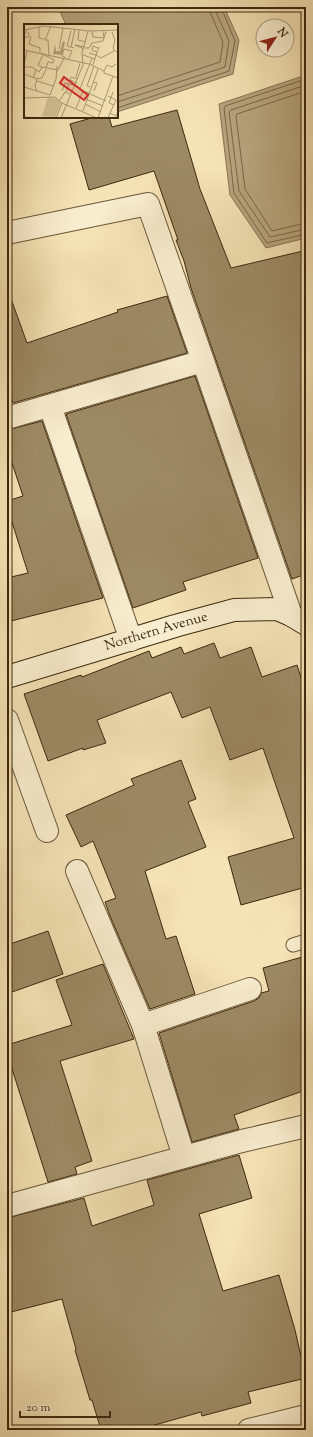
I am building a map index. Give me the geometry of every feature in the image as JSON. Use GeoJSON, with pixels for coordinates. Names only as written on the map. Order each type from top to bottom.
{"type":"FeatureCollection","features":[{"type":"Feature","properties":{"kind":"street"},"geometry":{"type":"LineString","coordinates":[[7,233],[148,204],[203,361],[299,620]]}},
{"type":"Feature","properties":{"kind":"street"},"geometry":{"type":"LineString","coordinates":[[7,418],[203,361]]}},
{"type":"Feature","properties":{"kind":"street"},"geometry":{"type":"LineString","coordinates":[[50,406],[131,640]]}},
{"type":"Feature","properties":{"kind":"street","name":"Northern Avenue"},"geometry":{"type":"LineString","coordinates":[[7,677],[234,610],[277,609],[299,620]]}},
{"type":"Feature","properties":{"kind":"street"},"geometry":{"type":"LineString","coordinates":[[7,720],[47,831]]}},
{"type":"Feature","properties":{"kind":"street"},"geometry":{"type":"LineString","coordinates":[[77,871],[143,1025],[184,1157]]}},
{"type":"Feature","properties":{"kind":"street"},"geometry":{"type":"LineString","coordinates":[[143,1025],[250,989]]}},
{"type":"Feature","properties":{"kind":"street"},"geometry":{"type":"LineString","coordinates":[[7,1206],[242,1140],[306,1126]]}},
{"type":"Feature","properties":{"kind":"street"},"geometry":{"type":"LineString","coordinates":[[250,1430],[306,1416]]}},
{"type":"Feature","properties":{"kind":"lane"},"geometry":{"type":"LineString","coordinates":[[293,945],[306,941]]}},
{"type":"Feature","properties":{"kind":"water"},"geometry":{"type":"Polygon","coordinates":[[[58,7],[224,7],[239,40],[233,74],[118,112],[118,24],[66,24],[58,7]]]}},
{"type":"Feature","properties":{"kind":"water"},"geometry":{"type":"Polygon","coordinates":[[[306,75],[306,238],[266,248],[230,195],[219,104],[306,75]]]}},
{"type":"Feature","properties":{"kind":"building"},"geometry":{"type":"Polygon","coordinates":[[[177,110],[200,189],[231,268],[303,251],[306,264],[306,574],[292,579],[191,288],[184,261],[176,240],[178,240],[154,171],[89,190],[70,124],[91,118],[109,118],[112,127],[177,110]]]}},
{"type":"Feature","properties":{"kind":"building"},"geometry":{"type":"Polygon","coordinates":[[[10,296],[27,343],[118,312],[117,310],[167,296],[187,353],[13,403],[7,386],[7,297],[10,296]]]}},
{"type":"Feature","properties":{"kind":"building"},"geometry":{"type":"Polygon","coordinates":[[[195,376],[258,558],[183,582],[186,590],[133,608],[66,414],[195,376]]]}},
{"type":"Feature","properties":{"kind":"building"},"geometry":{"type":"Polygon","coordinates":[[[42,421],[103,598],[7,622],[7,578],[28,573],[7,506],[7,501],[23,496],[7,448],[7,430],[42,421]]]}},
{"type":"Feature","properties":{"kind":"building"},"geometry":{"type":"Polygon","coordinates":[[[214,643],[220,658],[251,647],[262,677],[297,665],[306,693],[306,887],[241,905],[228,857],[294,838],[263,748],[230,760],[210,707],[182,718],[171,692],[97,720],[106,743],[83,750],[83,748],[48,761],[24,694],[81,675],[82,677],[149,651],[152,658],[181,647],[184,654],[214,643]]]}},
{"type":"Feature","properties":{"kind":"building"},"geometry":{"type":"Polygon","coordinates":[[[181,760],[196,799],[188,802],[206,847],[145,871],[166,939],[176,936],[195,994],[150,1009],[105,902],[116,898],[93,841],[81,847],[66,815],[134,785],[131,779],[181,760]]]}},
{"type":"Feature","properties":{"kind":"building"},"geometry":{"type":"Polygon","coordinates":[[[48,931],[63,974],[12,992],[7,979],[7,945],[48,931]]]}},
{"type":"Feature","properties":{"kind":"building"},"geometry":{"type":"Polygon","coordinates":[[[306,956],[306,1090],[234,1115],[239,1129],[192,1142],[159,1033],[254,1001],[259,998],[261,993],[269,991],[263,968],[306,956]]]}},
{"type":"Feature","properties":{"kind":"building"},"geometry":{"type":"Polygon","coordinates":[[[103,964],[134,1039],[60,1061],[92,1161],[75,1167],[77,1174],[48,1182],[7,1053],[7,1045],[72,1025],[56,980],[103,964]]]}},
{"type":"Feature","properties":{"kind":"building"},"geometry":{"type":"Polygon","coordinates":[[[239,1155],[252,1198],[199,1214],[223,1291],[279,1275],[295,1330],[306,1378],[248,1392],[251,1403],[202,1416],[201,1412],[137,1430],[101,1430],[75,1350],[76,1349],[62,1299],[7,1313],[7,1218],[84,1198],[92,1226],[154,1205],[147,1180],[239,1155]]]}}]}
